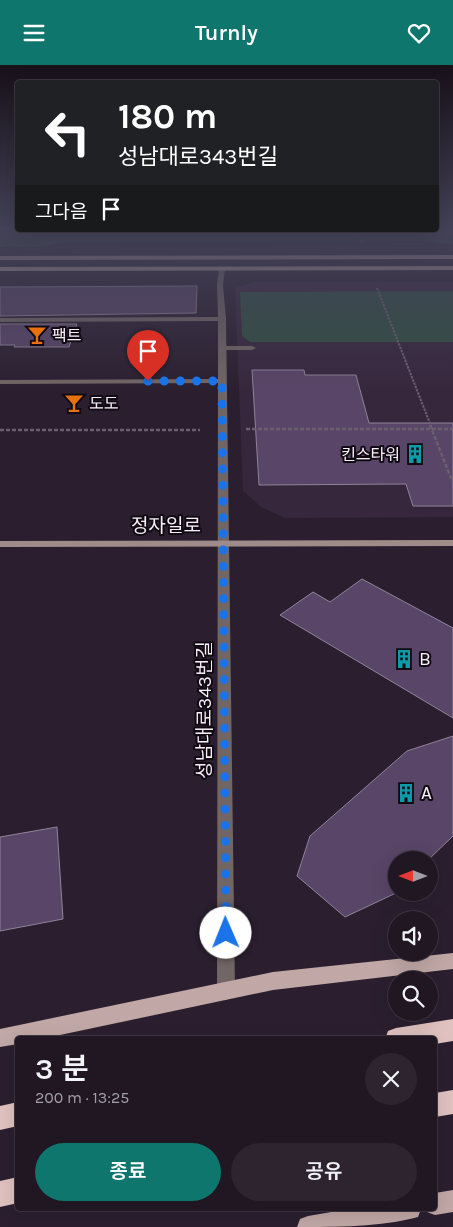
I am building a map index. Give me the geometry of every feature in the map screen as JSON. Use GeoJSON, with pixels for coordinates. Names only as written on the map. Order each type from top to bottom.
{"type":"FeatureCollection","features":[{"type":"Feature","properties":{"kind":"highway"},"geometry":{"type":"LineString","coordinates":[[415,1036],[453,1030]]}},
{"type":"Feature","properties":{"kind":"highway"},"geometry":{"type":"LineString","coordinates":[[437,1105],[453,1102]]}},
{"type":"Feature","properties":{"kind":"highway"},"geometry":{"type":"LineString","coordinates":[[0,1118],[15,1115]]}},
{"type":"Feature","properties":{"kind":"highway"},"geometry":{"type":"LineString","coordinates":[[0,1194],[15,1191]]}},
{"type":"Feature","properties":{"kind":"main road"},"geometry":{"type":"LineString","coordinates":[[0,1038],[273,981],[453,961]]}},
{"type":"Feature","properties":{"kind":"main road"},"geometry":{"type":"LineString","coordinates":[[437,1204],[453,1201]]}},
{"type":"Feature","properties":{"kind":"main road"},"geometry":{"type":"LineString","coordinates":[[308,1227],[399,1211]]}},
{"type":"Feature","properties":{"kind":"street","name":"성남대로343번길"},"geometry":{"type":"LineString","coordinates":[[220,283],[226,991]]}},
{"type":"Feature","properties":{"kind":"street"},"geometry":{"type":"LineString","coordinates":[[0,320],[222,319]]}},
{"type":"Feature","properties":{"kind":"street"},"geometry":{"type":"LineString","coordinates":[[222,348],[252,348]]}},
{"type":"Feature","properties":{"kind":"street"},"geometry":{"type":"LineString","coordinates":[[0,382],[222,381]]}},
{"type":"Feature","properties":{"kind":"street","name":"정자일로"},"geometry":{"type":"LineString","coordinates":[[0,544],[453,543]]}},
{"type":"Feature","properties":{"kind":"path"},"geometry":{"type":"LineString","coordinates":[[375,283],[453,483]]}},
{"type":"Feature","properties":{"kind":"path"},"geometry":{"type":"LineString","coordinates":[[0,430],[453,429]]}},
{"type":"Feature","properties":{"kind":"shaded area"},"geometry":{"type":"Polygon","coordinates":[[[250,283],[453,283],[453,517],[285,518],[261,507],[243,491],[235,288],[250,283]]]}},
{"type":"Feature","properties":{"kind":"green space"},"geometry":{"type":"Polygon","coordinates":[[[453,291],[453,342],[250,342],[242,336],[240,292],[453,291]]]}},
{"type":"Feature","properties":{"kind":"building"},"geometry":{"type":"Polygon","coordinates":[[[197,286],[196,313],[0,316],[0,287],[197,286]]]}},
{"type":"Feature","properties":{"kind":"building"},"geometry":{"type":"Polygon","coordinates":[[[0,324],[77,324],[69,347],[14,347],[15,345],[0,345],[0,324]]]}},
{"type":"Feature","properties":{"kind":"building"},"geometry":{"type":"Polygon","coordinates":[[[252,370],[304,370],[305,375],[356,375],[369,423],[453,423],[453,506],[413,506],[406,484],[259,485],[252,370]]]}},
{"type":"Feature","properties":{"kind":"building","name":"B"},"geometry":{"type":"Polygon","coordinates":[[[362,579],[453,628],[453,718],[280,615],[313,592],[330,602],[362,579]]]}},
{"type":"Feature","properties":{"kind":"building","name":"A"},"geometry":{"type":"Polygon","coordinates":[[[453,736],[453,836],[437,851],[388,851],[388,897],[345,917],[297,876],[310,836],[407,751],[453,736]]]}},
{"type":"Feature","properties":{"kind":"building"},"geometry":{"type":"Polygon","coordinates":[[[57,827],[63,919],[0,931],[0,837],[57,827]]]}},
{"type":"Feature","properties":{"kind":"place","name":"팩트"},"geometry":{"type":"Point","coordinates":[37,335]}},
{"type":"Feature","properties":{"kind":"place","name":"도도"},"geometry":{"type":"Point","coordinates":[74,403]}},
{"type":"Feature","properties":{"kind":"place","name":"킨스타워"},"geometry":{"type":"Point","coordinates":[415,454]}},
{"type":"Feature","properties":{"kind":"place","name":"B"},"geometry":{"type":"Point","coordinates":[404,659]}},
{"type":"Feature","properties":{"kind":"place","name":"A"},"geometry":{"type":"Point","coordinates":[406,793]}},
{"type":"Feature","properties":{"kind":"route"},"geometry":{"type":"LineString","coordinates":[[148,381],[222,381],[226,933]]}}]}
